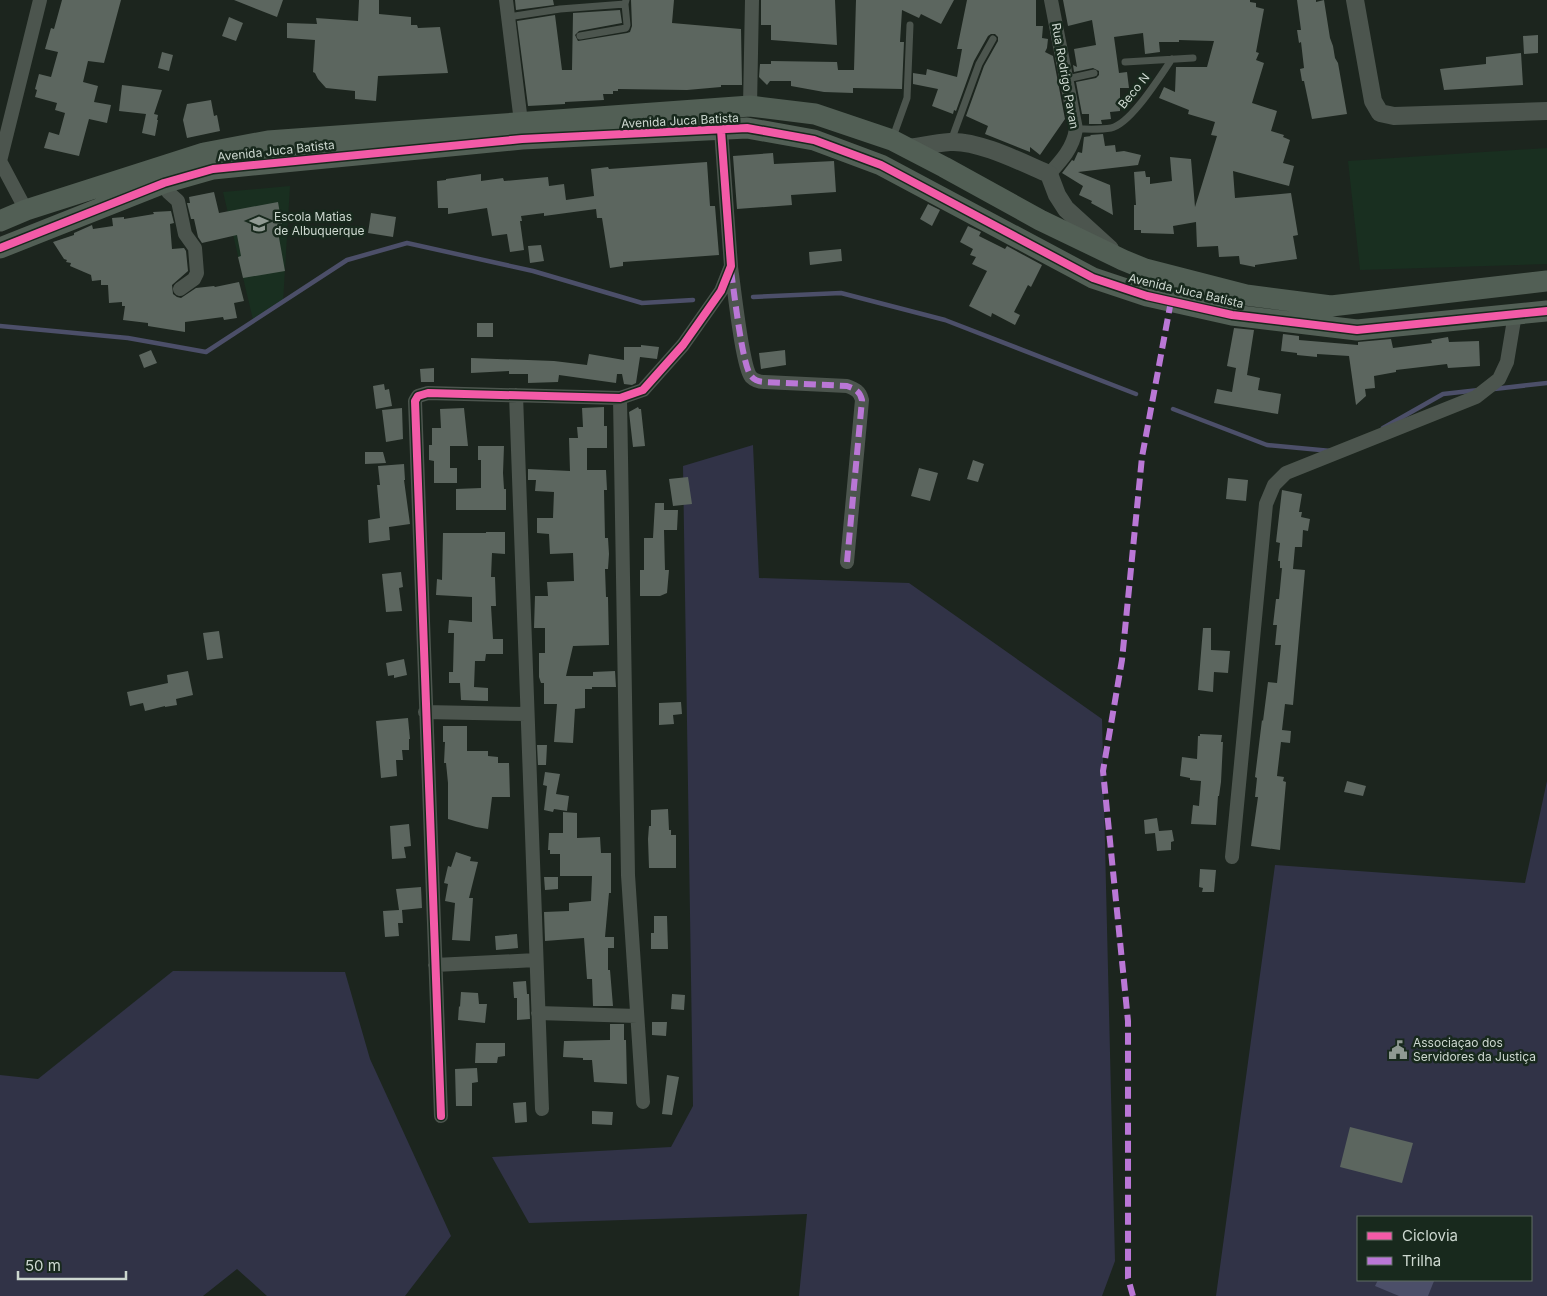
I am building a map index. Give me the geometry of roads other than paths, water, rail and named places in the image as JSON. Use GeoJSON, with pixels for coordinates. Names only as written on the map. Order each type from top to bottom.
{"type":"FeatureCollection","features":[{"type":"Feature","properties":{"kind":"main road","name":"Avenida Juca Batista"},"geometry":{"type":"LineString","coordinates":[[0,221],[26,210],[204,153],[268,141],[750,106],[816,114],[900,144],[1040,220],[1123,260],[1145,269],[1246,295],[1331,306],[1547,282]]}},
{"type":"Feature","properties":{"kind":"main road","name":"Avenida Juca Batista"},"geometry":{"type":"LineString","coordinates":[[0,248],[164,183],[213,169],[522,139],[746,128],[814,140],[880,164],[1093,278],[1147,296],[1232,316],[1357,330],[1547,311]]}},
{"type":"Feature","properties":{"kind":"main road"},"geometry":{"type":"LineString","coordinates":[[944,167],[944,175],[954,205]]}},
{"type":"Feature","properties":{"kind":"main road"},"geometry":{"type":"LineString","coordinates":[[1093,278],[1108,276],[1114,273],[1120,268],[1123,260]]}},
{"type":"Feature","properties":{"kind":"street"},"geometry":{"type":"LineString","coordinates":[[26,210],[0,161],[40,0]]}},
{"type":"Feature","properties":{"kind":"street"},"geometry":{"type":"LineString","coordinates":[[506,0],[521,122]]}},
{"type":"Feature","properties":{"kind":"street"},"geometry":{"type":"LineString","coordinates":[[750,106],[752,0]]}},
{"type":"Feature","properties":{"kind":"street","name":"Rua Rodrigo Pavan"},"geometry":{"type":"LineString","coordinates":[[1049,174],[1063,159],[1071,146],[1076,130],[1051,0]]}},
{"type":"Feature","properties":{"kind":"street"},"geometry":{"type":"LineString","coordinates":[[1355,0],[1373,101],[1380,113],[1394,116],[1547,111]]}},
{"type":"Feature","properties":{"kind":"street"},"geometry":{"type":"LineString","coordinates":[[721,130],[731,266],[745,362],[752,377],[758,382],[848,386],[856,390],[862,400],[847,562]]}},
{"type":"Feature","properties":{"kind":"street"},"geometry":{"type":"LineString","coordinates":[[900,144],[951,141],[970,144],[1049,174],[1057,195],[1066,209],[1078,222],[1123,260]]}},
{"type":"Feature","properties":{"kind":"street"},"geometry":{"type":"LineString","coordinates":[[944,167],[949,154],[955,148],[970,144]]}},
{"type":"Feature","properties":{"kind":"street"},"geometry":{"type":"LineString","coordinates":[[164,183],[168,192],[178,201],[185,234],[195,248],[197,273],[194,279],[180,289]]}},
{"type":"Feature","properties":{"kind":"street"},"geometry":{"type":"LineString","coordinates":[[441,1116],[415,401],[418,396],[428,393],[620,398],[643,390],[683,345],[721,291],[731,266]]}},
{"type":"Feature","properties":{"kind":"street"},"geometry":{"type":"LineString","coordinates":[[1232,857],[1266,504],[1274,485],[1286,474],[1476,397],[1499,379],[1507,362],[1515,314]]}},
{"type":"Feature","properties":{"kind":"street"},"geometry":{"type":"LineString","coordinates":[[516,395],[542,1109]]}},
{"type":"Feature","properties":{"kind":"street"},"geometry":{"type":"LineString","coordinates":[[620,398],[628,875],[643,1102]]}},
{"type":"Feature","properties":{"kind":"street"},"geometry":{"type":"LineString","coordinates":[[426,712],[527,714]]}},
{"type":"Feature","properties":{"kind":"street"},"geometry":{"type":"LineString","coordinates":[[435,966],[536,960]]}},
{"type":"Feature","properties":{"kind":"street"},"geometry":{"type":"LineString","coordinates":[[538,1013],[637,1016]]}},
{"type":"Feature","properties":{"kind":"lane"},"geometry":{"type":"LineString","coordinates":[[508,17],[626,2],[626,28],[580,36]]}},
{"type":"Feature","properties":{"kind":"lane"},"geometry":{"type":"LineString","coordinates":[[900,144],[907,98],[910,25]]}},
{"type":"Feature","properties":{"kind":"lane"},"geometry":{"type":"LineString","coordinates":[[951,141],[979,64],[993,39]]}},
{"type":"Feature","properties":{"kind":"lane"},"geometry":{"type":"LineString","coordinates":[[1124,62],[1193,58]]}},
{"type":"Feature","properties":{"kind":"lane","name":"Beco N"},"geometry":{"type":"LineString","coordinates":[[1076,130],[1112,128],[1126,119],[1137,108],[1172,59]]}},
{"type":"Feature","properties":{"kind":"lane"},"geometry":{"type":"LineString","coordinates":[[1067,78],[1094,73]]}},
{"type":"Feature","properties":{"kind":"waterway"},"geometry":{"type":"LineString","coordinates":[[0,326],[128,338],[206,352],[347,260],[407,243],[533,271],[642,303],[693,300]]}},
{"type":"Feature","properties":{"kind":"waterway"},"geometry":{"type":"LineString","coordinates":[[753,297],[841,293],[945,320],[1136,394]]}},
{"type":"Feature","properties":{"kind":"waterway"},"geometry":{"type":"LineString","coordinates":[[1494,389],[1547,383]]}},
{"type":"Feature","properties":{"kind":"waterway"},"geometry":{"type":"LineString","coordinates":[[1383,428],[1443,394],[1479,390]]}},
{"type":"Feature","properties":{"kind":"waterway"},"geometry":{"type":"LineString","coordinates":[[1173,409],[1267,445],[1331,451]]}},
{"type":"Feature","properties":{"kind":"place","name":"Escola Matias de Albuquerque"},"geometry":{"type":"Point","coordinates":[259,224]}},
{"type":"Feature","properties":{"kind":"place","name":"Associaçao dos Servidores da Justiça"},"geometry":{"type":"Point","coordinates":[1398,1050]}}]}
